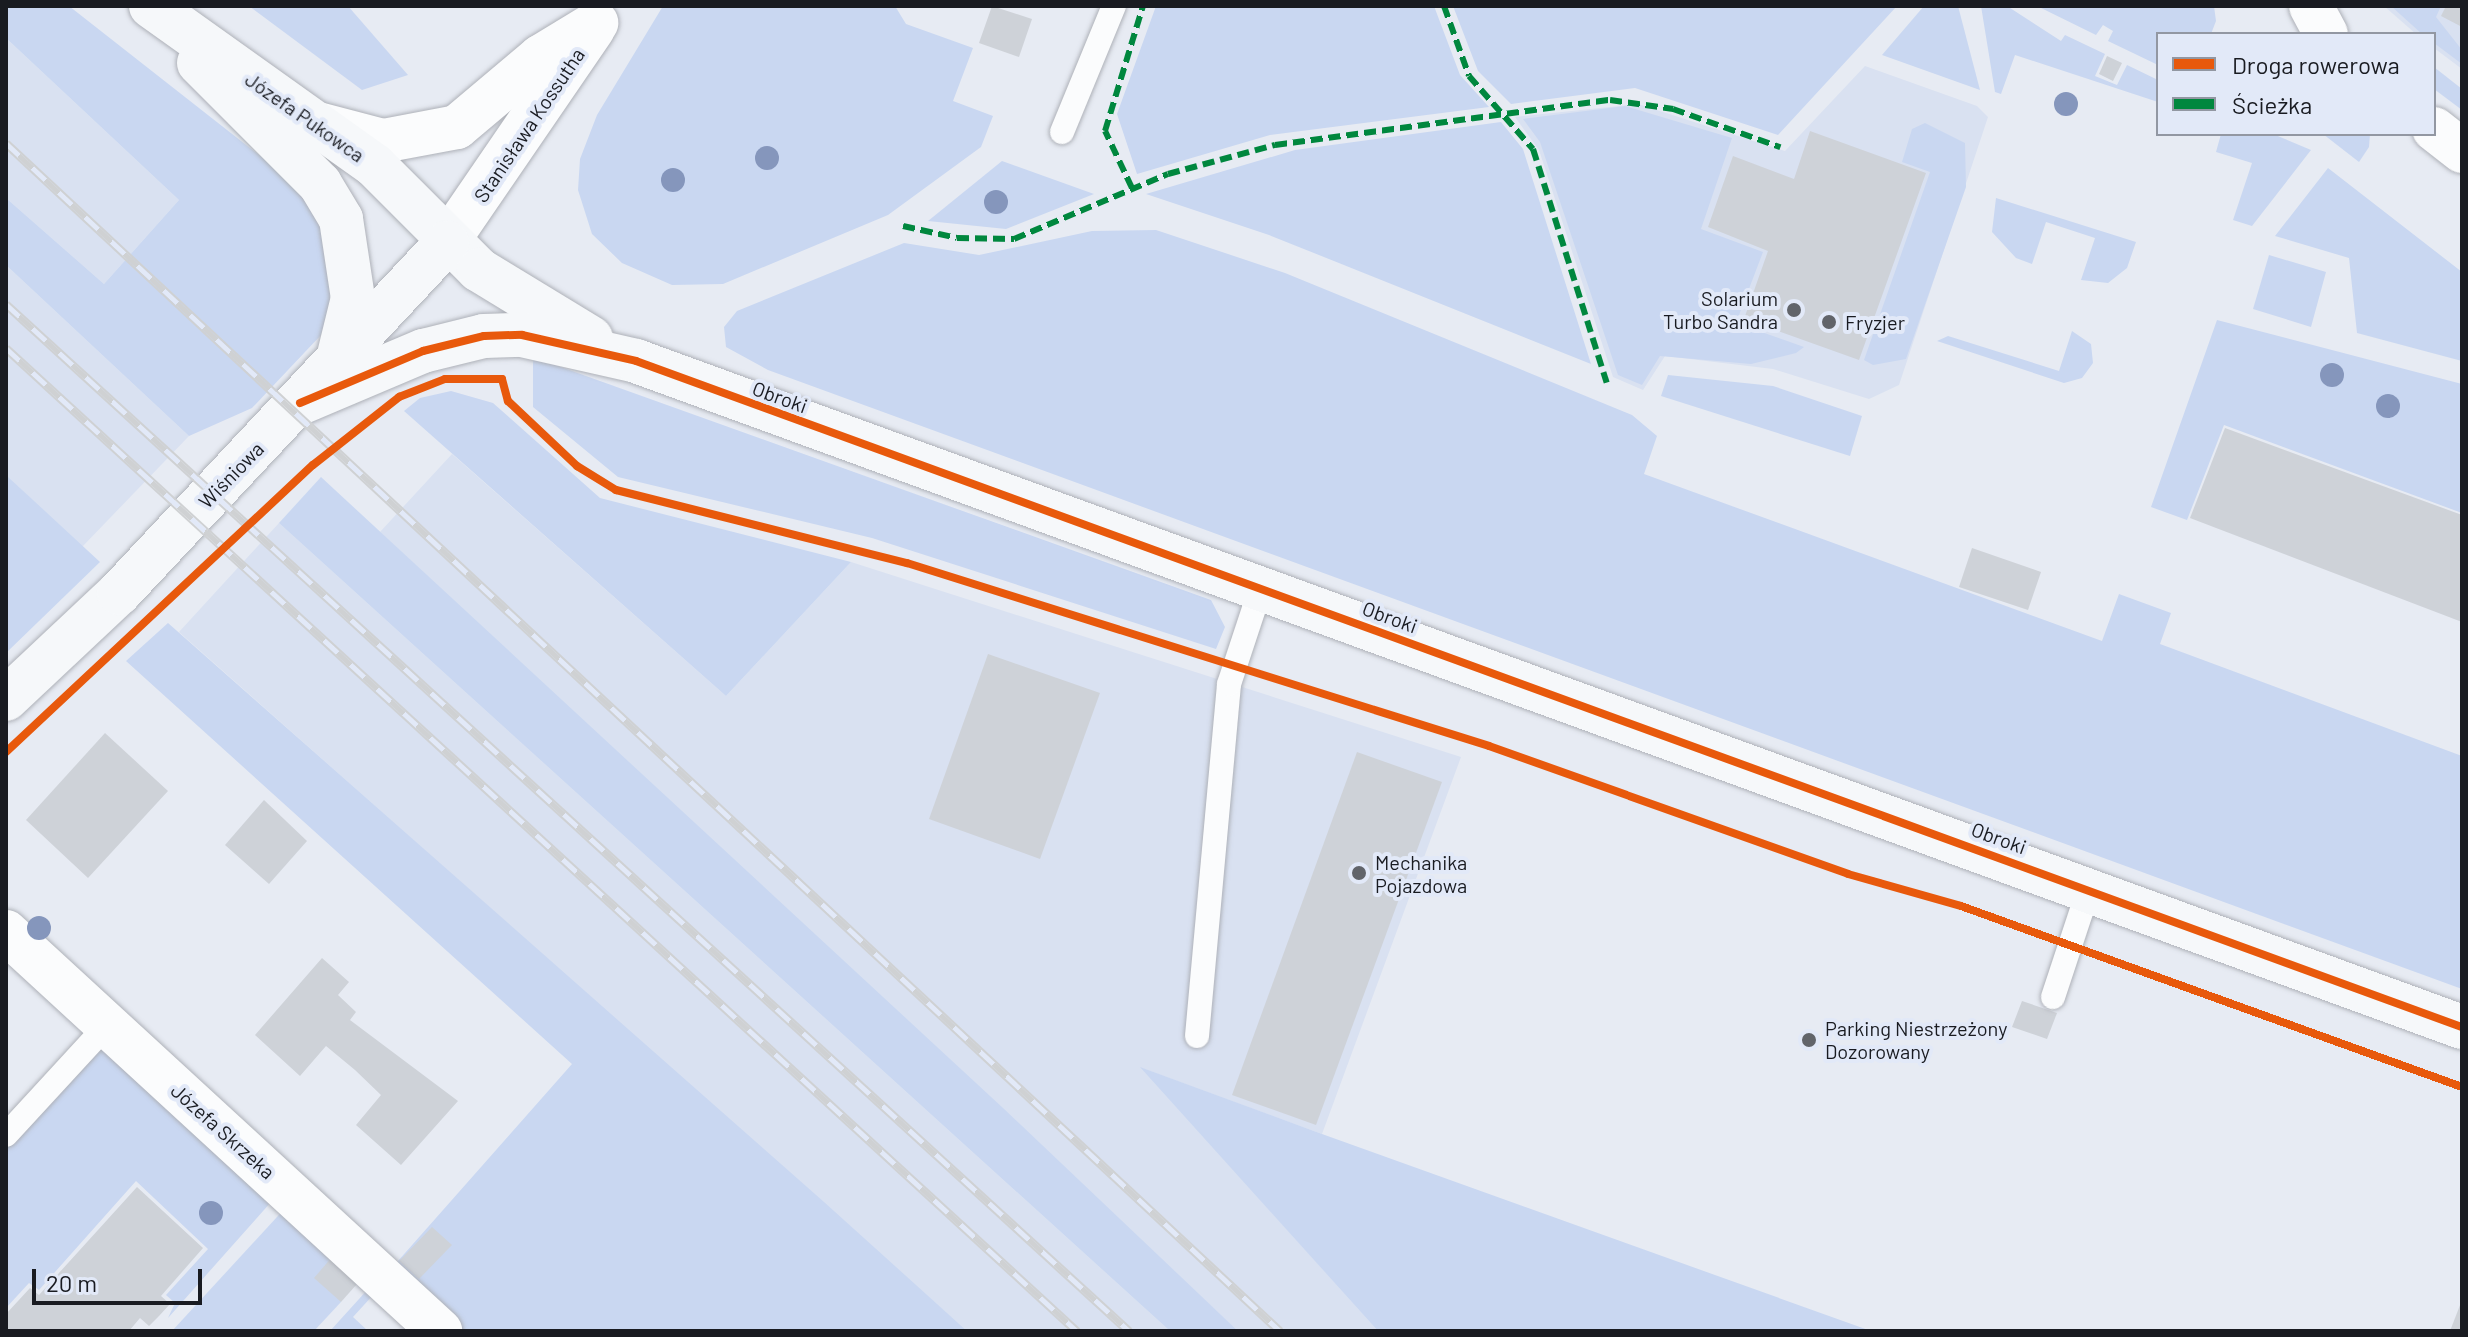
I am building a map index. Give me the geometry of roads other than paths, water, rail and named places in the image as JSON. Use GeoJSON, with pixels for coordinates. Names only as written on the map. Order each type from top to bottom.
{"type":"FeatureCollection","features":[{"type":"Feature","properties":{"kind":"street"},"geometry":{"type":"LineString","coordinates":[[2311,6],[2325,32]]}},
{"type":"Feature","properties":{"kind":"street"},"geometry":{"type":"LineString","coordinates":[[157,11],[219,87],[320,184],[341,219],[353,298],[336,365]]}},
{"type":"Feature","properties":{"kind":"street","name":"Józefa Pukowca"},"geometry":{"type":"LineString","coordinates":[[157,11],[374,165],[447,242]]}},
{"type":"Feature","properties":{"kind":"street"},"geometry":{"type":"LineString","coordinates":[[313,123],[383,141],[457,127],[540,57],[602,15]]}},
{"type":"Feature","properties":{"kind":"street","name":"Stanisława Kossutha"},"geometry":{"type":"LineString","coordinates":[[447,242],[602,15]]}},
{"type":"Feature","properties":{"kind":"street"},"geometry":{"type":"LineString","coordinates":[[2436,131],[2462,151]]}},
{"type":"Feature","properties":{"kind":"street","name":"Wiśniowa"},"geometry":{"type":"LineString","coordinates":[[6,699],[300,403],[447,242]]}},
{"type":"Feature","properties":{"kind":"street","name":"Obroki"},"geometry":{"type":"LineString","coordinates":[[447,242],[479,270],[636,361]]}},
{"type":"Feature","properties":{"kind":"street","name":"Obroki"},"geometry":{"type":"LineString","coordinates":[[300,403],[423,351],[484,336],[522,335],[636,361],[2089,888],[2462,1027]]}},
{"type":"Feature","properties":{"kind":"street","name":"Józefa Skrzeka"},"geometry":{"type":"LineString","coordinates":[[6,932],[440,1331]]}},
{"type":"Feature","properties":{"kind":"lane"},"geometry":{"type":"LineString","coordinates":[[1062,132],[1114,6]]}},
{"type":"Feature","properties":{"kind":"lane"},"geometry":{"type":"LineString","coordinates":[[1197,1036],[1229,684],[1261,587]]}},
{"type":"Feature","properties":{"kind":"lane"},"geometry":{"type":"LineString","coordinates":[[2053,997],[2089,888]]}},
{"type":"Feature","properties":{"kind":"lane"},"geometry":{"type":"LineString","coordinates":[[6,1135],[107,1025]]}},
{"type":"Feature","properties":{"kind":"railway"},"geometry":{"type":"LineString","coordinates":[[6,143],[1280,1331]]}},
{"type":"Feature","properties":{"kind":"railway"},"geometry":{"type":"LineString","coordinates":[[6,304],[1129,1331]]}},
{"type":"Feature","properties":{"kind":"railway"},"geometry":{"type":"LineString","coordinates":[[6,348],[1077,1331]]}},
{"type":"Feature","properties":{"kind":"place","name":"Solarium Turbo Sandra"},"geometry":{"type":"Point","coordinates":[1794,310]}},
{"type":"Feature","properties":{"kind":"place","name":"Fryzjer"},"geometry":{"type":"Point","coordinates":[1829,322]}},
{"type":"Feature","properties":{"kind":"place","name":"Mechanika Pojazdowa"},"geometry":{"type":"Point","coordinates":[1359,873]}},
{"type":"Feature","properties":{"kind":"place","name":"Parking Niestrzeżony Dozorowany"},"geometry":{"type":"Point","coordinates":[1809,1040]}}]}
